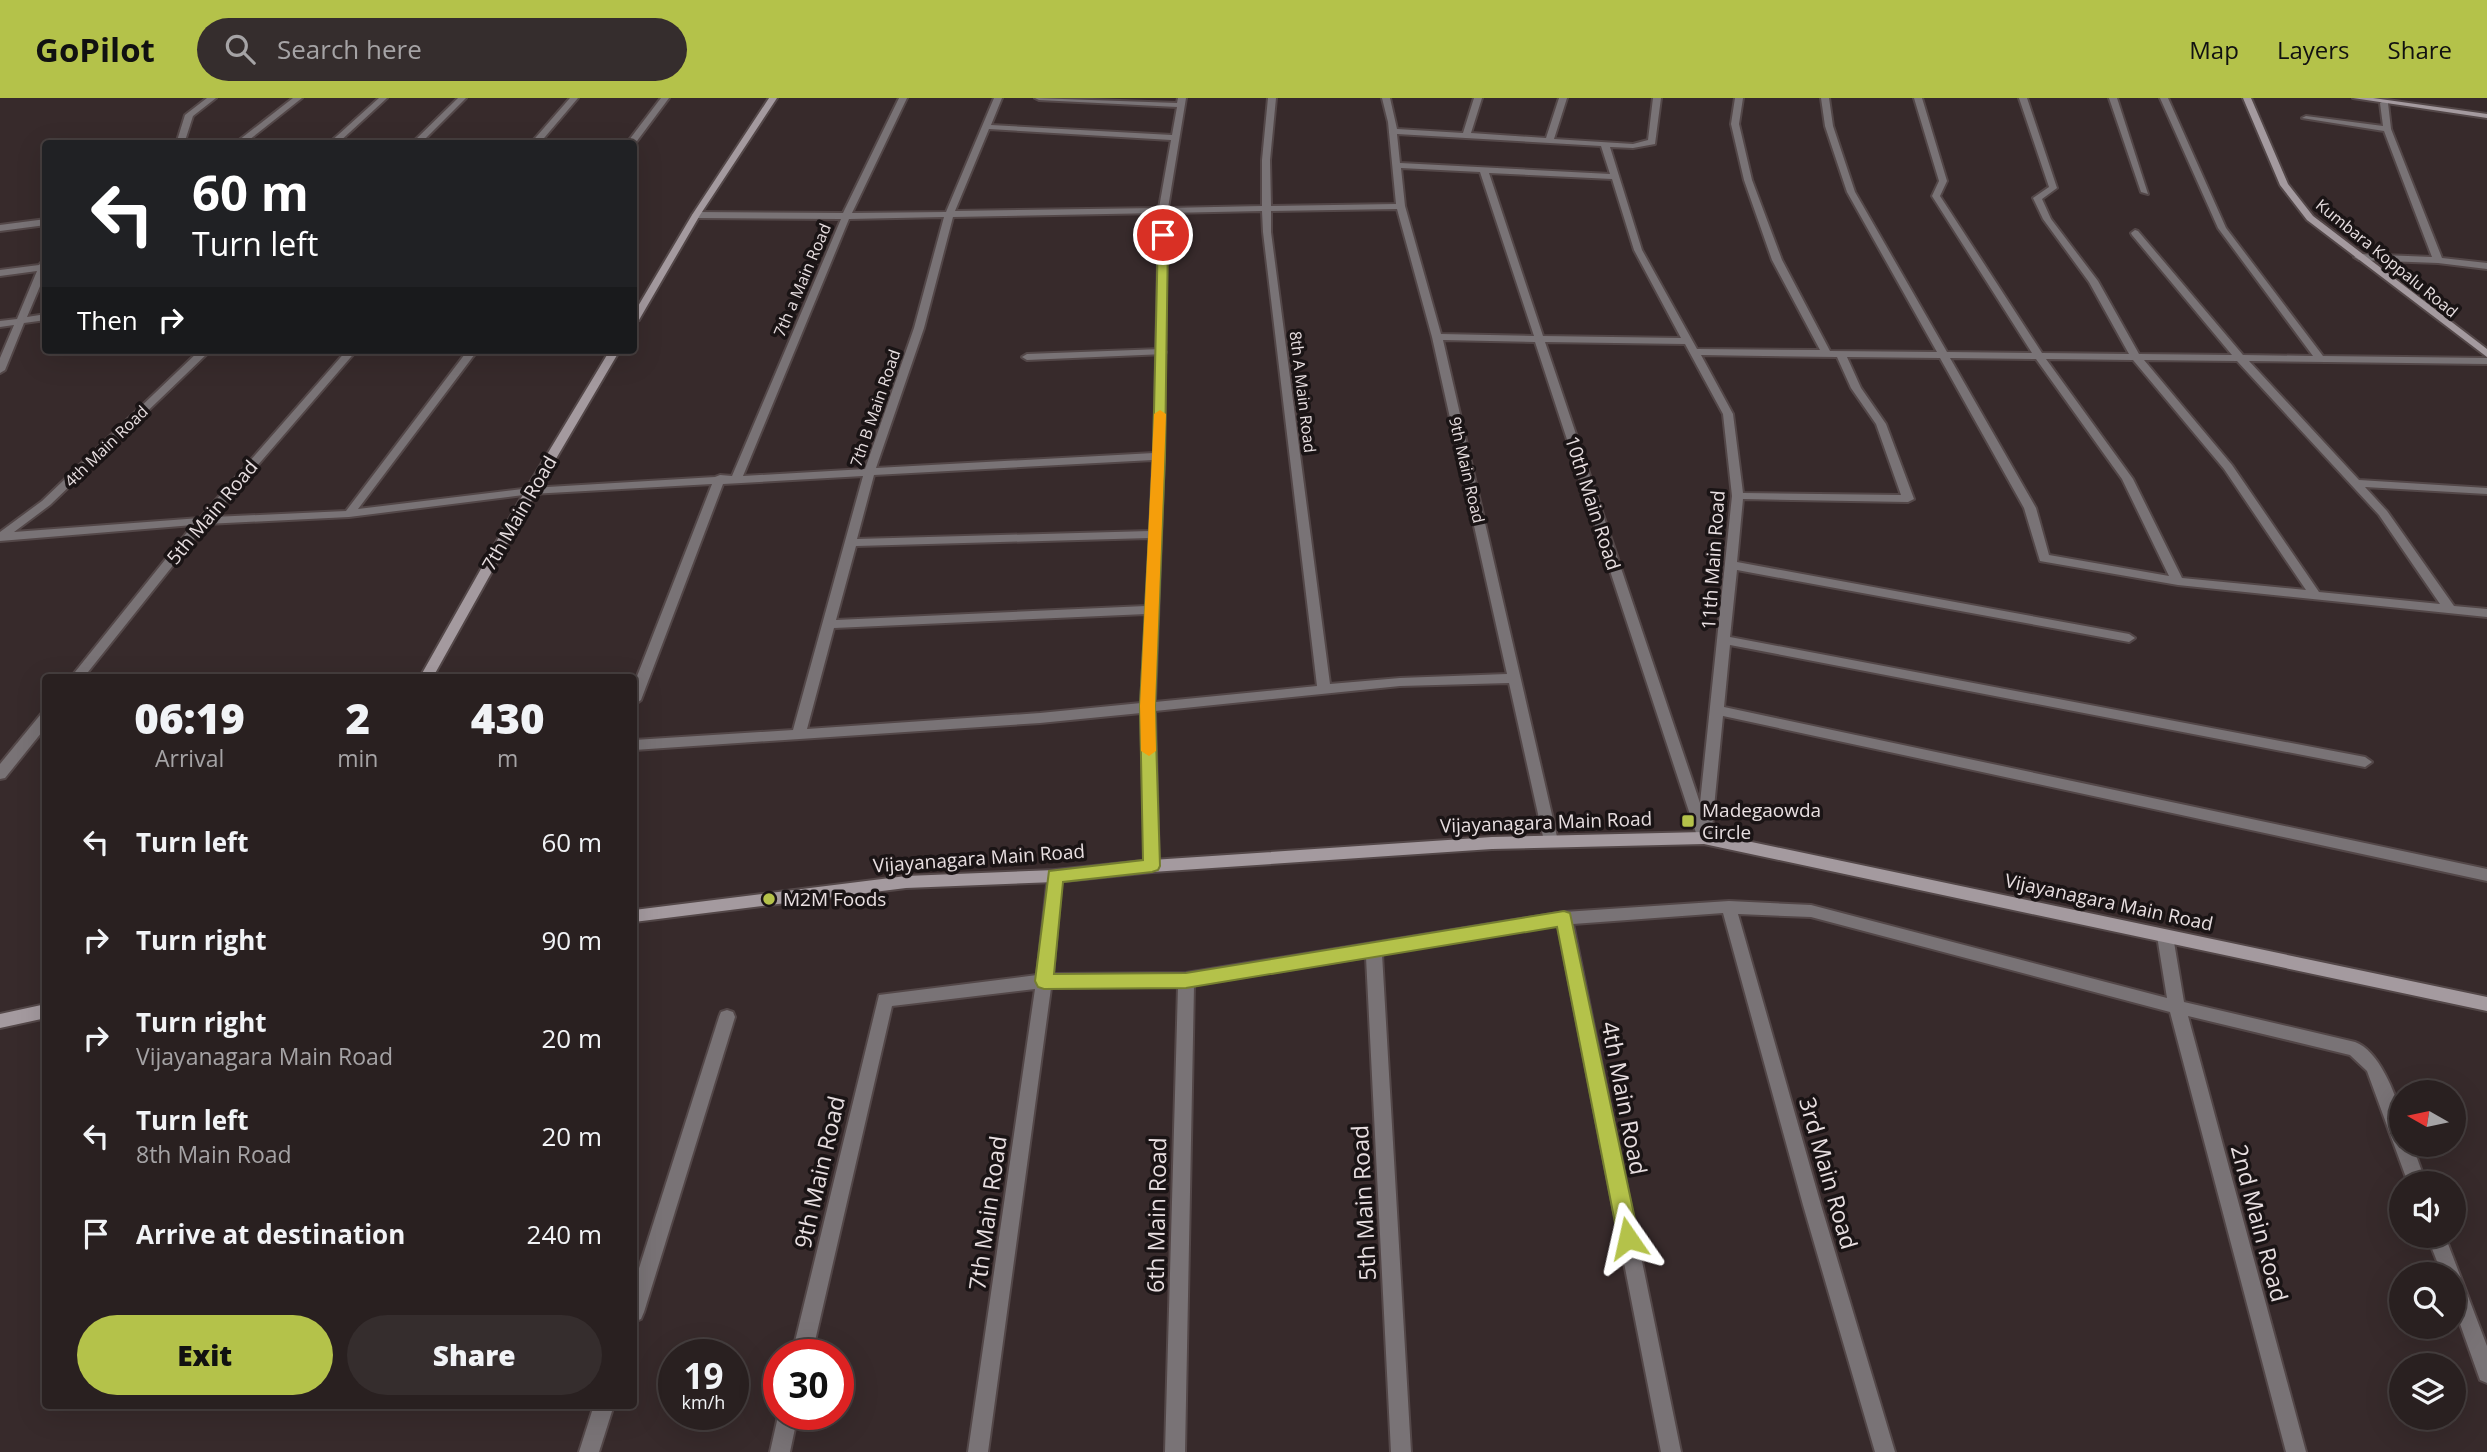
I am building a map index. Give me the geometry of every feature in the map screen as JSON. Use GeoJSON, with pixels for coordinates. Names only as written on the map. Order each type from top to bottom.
{"type":"FeatureCollection","features":[{"type":"Feature","properties":{"kind":"street"},"geometry":{"type":"LineString","coordinates":[[181,140],[189,115],[212,98]]}},
{"type":"Feature","properties":{"kind":"street"},"geometry":{"type":"LineString","coordinates":[[243,140],[298,98]]}},
{"type":"Feature","properties":{"kind":"street"},"geometry":{"type":"LineString","coordinates":[[336,140],[383,98]]}},
{"type":"Feature","properties":{"kind":"street"},"geometry":{"type":"LineString","coordinates":[[419,140],[462,98]]}},
{"type":"Feature","properties":{"kind":"street"},"geometry":{"type":"LineString","coordinates":[[537,140],[574,98]]}},
{"type":"Feature","properties":{"kind":"street"},"geometry":{"type":"LineString","coordinates":[[633,140],[665,98]]}},
{"type":"Feature","properties":{"kind":"street"},"geometry":{"type":"LineString","coordinates":[[637,315],[696,215],[773,98]]}},
{"type":"Feature","properties":{"kind":"street","name":"7th a Main Road"},"geometry":{"type":"LineString","coordinates":[[737,477],[846,216],[903,98]]}},
{"type":"Feature","properties":{"kind":"street","name":"7th B Main Road"},"geometry":{"type":"LineString","coordinates":[[799,734],[870,471],[919,328],[948,215],[998,98]]}},
{"type":"Feature","properties":{"kind":"street"},"geometry":{"type":"LineString","coordinates":[[1040,98],[1181,102],[1163,211],[1159,456],[1147,706],[1152,866]]}},
{"type":"Feature","properties":{"kind":"street","name":"8th A Main Road"},"geometry":{"type":"LineString","coordinates":[[1272,98],[1266,160],[1267,232],[1324,688]]}},
{"type":"Feature","properties":{"kind":"street","name":"9th Main Road"},"geometry":{"type":"LineString","coordinates":[[1386,98],[1393,131],[1401,206],[1437,337],[1551,841]]}},
{"type":"Feature","properties":{"kind":"street"},"geometry":{"type":"LineString","coordinates":[[1466,136],[1478,98]]}},
{"type":"Feature","properties":{"kind":"street"},"geometry":{"type":"LineString","coordinates":[[1549,142],[1563,98]]}},
{"type":"Feature","properties":{"kind":"street"},"geometry":{"type":"LineString","coordinates":[[1393,131],[1633,146],[1652,142],[1657,98]]}},
{"type":"Feature","properties":{"kind":"street"},"geometry":{"type":"LineString","coordinates":[[1739,98],[1735,124],[1748,180],[1777,260],[1826,353]]}},
{"type":"Feature","properties":{"kind":"street"},"geometry":{"type":"LineString","coordinates":[[1825,98],[1829,126],[1851,192],[2030,508],[2044,558],[2178,581],[2487,613]]}},
{"type":"Feature","properties":{"kind":"street"},"geometry":{"type":"LineString","coordinates":[[1918,98],[1943,181],[1936,196],[2039,356],[2127,479],[2178,581]]}},
{"type":"Feature","properties":{"kind":"street"},"geometry":{"type":"LineString","coordinates":[[2023,98],[2053,188],[2037,198],[2047,219],[2093,281],[2136,357],[2228,467],[2315,595]]}},
{"type":"Feature","properties":{"kind":"street"},"geometry":{"type":"LineString","coordinates":[[2113,98],[2145,192]]}},
{"type":"Feature","properties":{"kind":"street"},"geometry":{"type":"LineString","coordinates":[[2164,98],[2222,228],[2320,359]]}},
{"type":"Feature","properties":{"kind":"street","name":"Kumbara Koppalu Road"},"geometry":{"type":"LineString","coordinates":[[2248,98],[2284,185],[2310,218],[2487,354]]}},
{"type":"Feature","properties":{"kind":"street"},"geometry":{"type":"LineString","coordinates":[[2357,98],[2487,116]]}},
{"type":"Feature","properties":{"kind":"street"},"geometry":{"type":"LineString","coordinates":[[2384,103],[2388,129],[2438,260]]}},
{"type":"Feature","properties":{"kind":"street"},"geometry":{"type":"LineString","coordinates":[[2306,118],[2388,129]]}},
{"type":"Feature","properties":{"kind":"street"},"geometry":{"type":"LineString","coordinates":[[986,127],[1175,138]]}},
{"type":"Feature","properties":{"kind":"street","name":"11th Main Road"},"geometry":{"type":"LineString","coordinates":[[1605,145],[1638,250],[1728,414],[1738,496],[1704,838]]}},
{"type":"Feature","properties":{"kind":"street"},"geometry":{"type":"LineString","coordinates":[[1397,165],[1615,177]]}},
{"type":"Feature","properties":{"kind":"street","name":"10th Main Road"},"geometry":{"type":"LineString","coordinates":[[1483,168],[1704,838]]}},
{"type":"Feature","properties":{"kind":"street"},"geometry":{"type":"LineString","coordinates":[[696,215],[948,215],[1401,206]]}},
{"type":"Feature","properties":{"kind":"street"},"geometry":{"type":"LineString","coordinates":[[0,228],[42,223]]}},
{"type":"Feature","properties":{"kind":"street"},"geometry":{"type":"LineString","coordinates":[[2135,233],[2241,358],[2383,513],[2450,609]]}},
{"type":"Feature","properties":{"kind":"street"},"geometry":{"type":"LineString","coordinates":[[2359,257],[2438,260],[2487,266]]}},
{"type":"Feature","properties":{"kind":"street"},"geometry":{"type":"LineString","coordinates":[[0,272],[42,263]]}},
{"type":"Feature","properties":{"kind":"street"},"geometry":{"type":"LineString","coordinates":[[0,370],[42,268]]}},
{"type":"Feature","properties":{"kind":"street"},"geometry":{"type":"LineString","coordinates":[[0,324],[42,318]]}},
{"type":"Feature","properties":{"kind":"street"},"geometry":{"type":"LineString","coordinates":[[1437,337],[1538,339],[1826,353],[2487,361]]}},
{"type":"Feature","properties":{"kind":"street"},"geometry":{"type":"LineString","coordinates":[[1027,357],[1161,352]]}},
{"type":"Feature","properties":{"kind":"street"},"geometry":{"type":"LineString","coordinates":[[1738,496],[1908,499],[1881,424],[1856,388],[1840,353]]}},
{"type":"Feature","properties":{"kind":"street","name":"4th Main Road"},"geometry":{"type":"LineString","coordinates":[[1,537],[47,503],[202,354]]}},
{"type":"Feature","properties":{"kind":"street","name":"5th Main Road"},"geometry":{"type":"LineString","coordinates":[[79,674],[202,521],[348,354]]}},
{"type":"Feature","properties":{"kind":"street"},"geometry":{"type":"LineString","coordinates":[[349,514],[471,354]]}},
{"type":"Feature","properties":{"kind":"street","name":"7th Main Road"},"geometry":{"type":"LineString","coordinates":[[428,674],[531,491],[613,354]]}},
{"type":"Feature","properties":{"kind":"street"},"geometry":{"type":"LineString","coordinates":[[1,537],[202,521],[349,514],[531,491],[737,477],[1159,456]]}},
{"type":"Feature","properties":{"kind":"street"},"geometry":{"type":"LineString","coordinates":[[637,692],[720,478]]}},
{"type":"Feature","properties":{"kind":"street"},"geometry":{"type":"LineString","coordinates":[[2354,483],[2487,491]]}},
{"type":"Feature","properties":{"kind":"street"},"geometry":{"type":"LineString","coordinates":[[850,543],[1156,534]]}},
{"type":"Feature","properties":{"kind":"street"},"geometry":{"type":"LineString","coordinates":[[1732,565],[2129,639]]}},
{"type":"Feature","properties":{"kind":"street"},"geometry":{"type":"LineString","coordinates":[[828,625],[1152,610]]}},
{"type":"Feature","properties":{"kind":"street"},"geometry":{"type":"LineString","coordinates":[[1724,640],[2365,762]]}},
{"type":"Feature","properties":{"kind":"street"},"geometry":{"type":"LineString","coordinates":[[637,745],[1040,718],[1400,682],[1514,678]]}},
{"type":"Feature","properties":{"kind":"street"},"geometry":{"type":"LineString","coordinates":[[1717,710],[2487,875]]}},
{"type":"Feature","properties":{"kind":"street"},"geometry":{"type":"LineString","coordinates":[[0,774],[42,722]]}},
{"type":"Feature","properties":{"kind":"street","name":"Vijayanagara Main Road"},"geometry":{"type":"LineString","coordinates":[[637,916],[906,882],[1055,876],[1152,866],[1551,841],[1704,838],[2487,1004]]}},
{"type":"Feature","properties":{"kind":"street","name":"7th Main Road"},"geometry":{"type":"LineString","coordinates":[[978,1452],[1044,981],[1055,876]]}},
{"type":"Feature","properties":{"kind":"street"},"geometry":{"type":"LineString","coordinates":[[1044,981],[1186,980],[1564,918],[1729,907],[1811,911],[2177,1007],[2355,1049],[2374,1067],[2389,1107]]}},
{"type":"Feature","properties":{"kind":"street","name":"3rd Main Road"},"geometry":{"type":"LineString","coordinates":[[1729,907],[1812,1205],[1885,1452]]}},
{"type":"Feature","properties":{"kind":"street","name":"4th Main Road"},"geometry":{"type":"LineString","coordinates":[[1564,918],[1671,1452]]}},
{"type":"Feature","properties":{"kind":"street","name":"2nd Main Road"},"geometry":{"type":"LineString","coordinates":[[2165,936],[2177,1007],[2295,1452]]}},
{"type":"Feature","properties":{"kind":"street","name":"5th Main Road"},"geometry":{"type":"LineString","coordinates":[[1374,951],[1401,1452]]}},
{"type":"Feature","properties":{"kind":"street","name":"6th Main Road"},"geometry":{"type":"LineString","coordinates":[[1175,1452],[1186,980]]}},
{"type":"Feature","properties":{"kind":"street","name":"9th Main Road"},"geometry":{"type":"LineString","coordinates":[[806,1339],[885,1000],[1044,981]]}},
{"type":"Feature","properties":{"kind":"street"},"geometry":{"type":"LineString","coordinates":[[0,1021],[42,1012]]}},
{"type":"Feature","properties":{"kind":"street"},"geometry":{"type":"LineString","coordinates":[[637,1302],[727,1017]]}},
{"type":"Feature","properties":{"kind":"street"},"geometry":{"type":"LineString","coordinates":[[2466,1315],[2487,1373]]}},
{"type":"Feature","properties":{"kind":"street"},"geometry":{"type":"LineString","coordinates":[[589,1452],[603,1409]]}},
{"type":"Feature","properties":{"kind":"street"},"geometry":{"type":"LineString","coordinates":[[780,1452],[785,1430]]}},
{"type":"Feature","properties":{"kind":"slow traffic"},"geometry":{"type":"LineString","coordinates":[[1149,751],[1147,706],[1160,414]]}},
{"type":"Feature","properties":{"kind":"place","name":"Madegaowda Circle"},"geometry":{"type":"Point","coordinates":[1688,821]}},
{"type":"Feature","properties":{"kind":"place","name":"M2M Foods"},"geometry":{"type":"Point","coordinates":[769,899]}},
{"type":"Feature","properties":{"kind":"route"},"geometry":{"type":"LineString","coordinates":[[1163,235],[1159,456],[1147,706],[1152,866],[1055,876],[1044,981],[1186,980],[1564,918],[1628,1238]]}}]}
